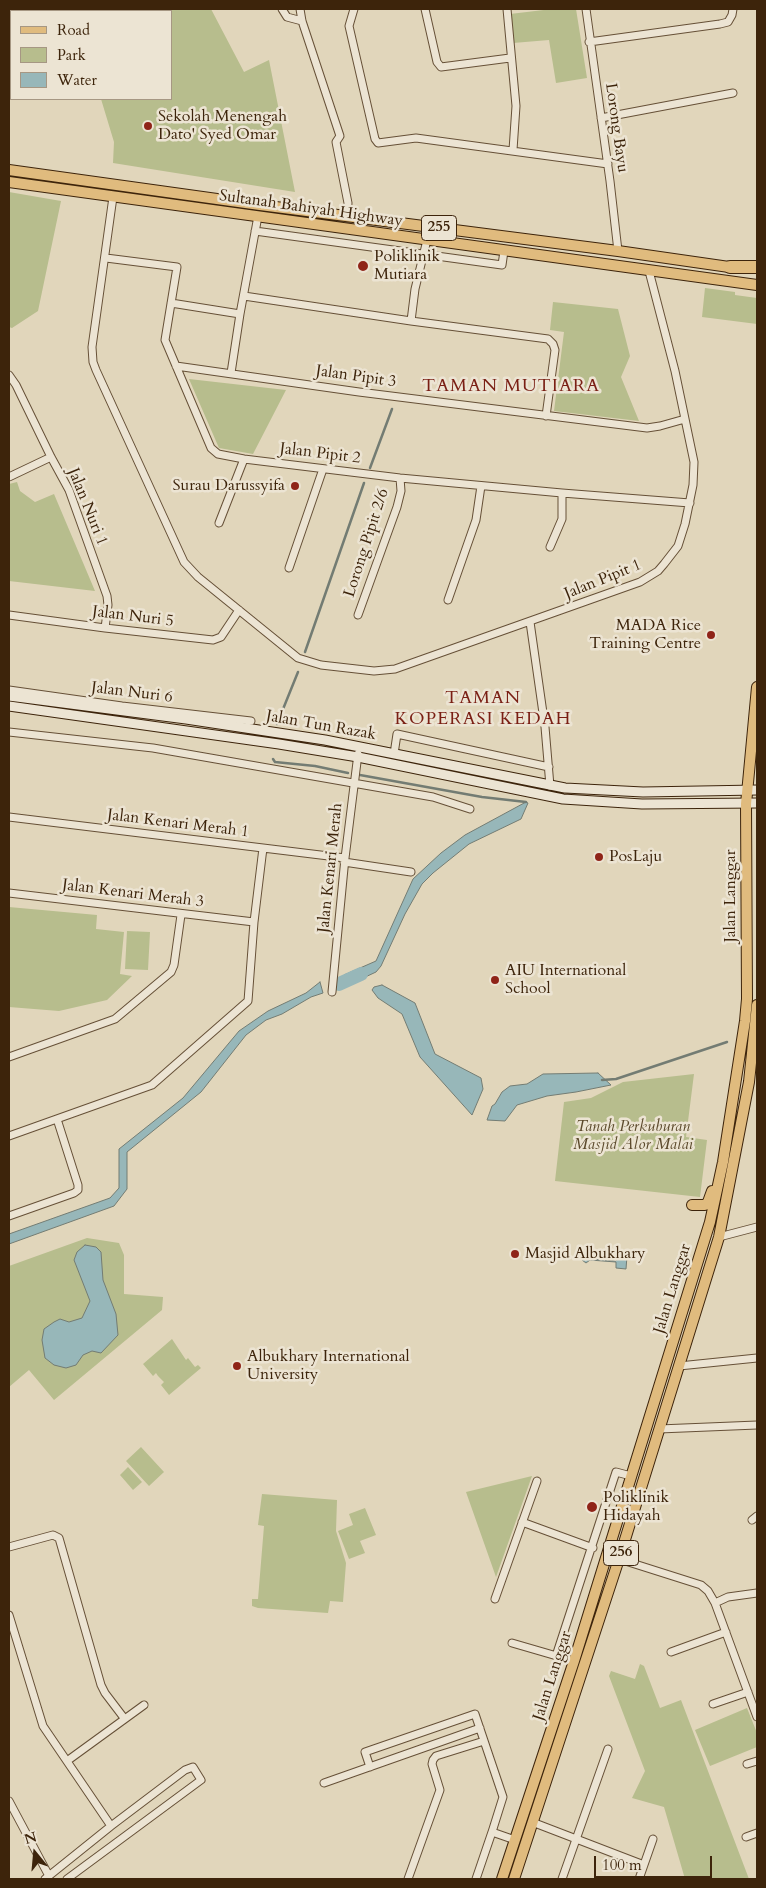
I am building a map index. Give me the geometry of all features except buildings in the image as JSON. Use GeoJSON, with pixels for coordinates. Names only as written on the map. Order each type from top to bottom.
{"type":"FeatureCollection","features":[{"type":"Feature","properties":{"kind":"highway"},"geometry":{"type":"LineString","coordinates":[[730,267],[757,267]]}},
{"type":"Feature","properties":{"kind":"main road","name":"Sultanah Bahiyah Highway"},"geometry":{"type":"LineString","coordinates":[[9,170],[346,217],[618,250],[757,271]]}},
{"type":"Feature","properties":{"kind":"main road","name":"Sultanah Bahiyah Highway"},"geometry":{"type":"LineString","coordinates":[[9,182],[113,198],[258,216],[757,286]]}},
{"type":"Feature","properties":{"kind":"main road"},"geometry":{"type":"LineString","coordinates":[[591,263],[618,250],[627,261],[644,270]]}},
{"type":"Feature","properties":{"kind":"main road","name":"Jalan Langgar"},"geometry":{"type":"LineString","coordinates":[[502,1879],[574,1661],[710,1222],[723,1162],[742,1049],[747,999],[746,804],[752,791],[757,687]]}},
{"type":"Feature","properties":{"kind":"main road","name":"Jalan Tun Razak"},"geometry":{"type":"LineString","coordinates":[[9,696],[240,724],[550,786],[595,791],[752,791]]}},
{"type":"Feature","properties":{"kind":"main road","name":"Jalan Tun Razak"},"geometry":{"type":"LineString","coordinates":[[9,706],[358,757],[563,799],[642,804],[757,803]]}},
{"type":"Feature","properties":{"kind":"main road","name":"Jalan Langgar"},"geometry":{"type":"LineString","coordinates":[[514,1879],[619,1559],[719,1237],[751,1089],[757,1005]]}},
{"type":"Feature","properties":{"kind":"main road"},"geometry":{"type":"LineString","coordinates":[[692,1205],[700,1206],[708,1202],[723,1162]]}},
{"type":"Feature","properties":{"kind":"street"},"geometry":{"type":"LineString","coordinates":[[282,9],[287,17],[302,21]]}},
{"type":"Feature","properties":{"kind":"street"},"geometry":{"type":"LineString","coordinates":[[300,9],[302,21],[340,136],[336,142],[348,203],[346,217]]}},
{"type":"Feature","properties":{"kind":"street"},"geometry":{"type":"LineString","coordinates":[[354,9],[349,26],[375,139],[378,143],[416,138],[608,164]]}},
{"type":"Feature","properties":{"kind":"street"},"geometry":{"type":"LineString","coordinates":[[425,9],[437,62],[441,68],[510,58]]}},
{"type":"Feature","properties":{"kind":"street"},"geometry":{"type":"LineString","coordinates":[[507,9],[510,58],[516,106],[513,150]]}},
{"type":"Feature","properties":{"kind":"street","name":"Lorong Bayu"},"geometry":{"type":"LineString","coordinates":[[586,9],[618,250]]}},
{"type":"Feature","properties":{"kind":"street"},"geometry":{"type":"LineString","coordinates":[[589,42],[720,24],[728,22],[733,9]]}},
{"type":"Feature","properties":{"kind":"street"},"geometry":{"type":"LineString","coordinates":[[601,118],[733,93]]}},
{"type":"Feature","properties":{"kind":"street","name":"Jalan Pipit 1"},"geometry":{"type":"LineString","coordinates":[[113,198],[92,346],[93,362],[96,370],[184,562],[198,577],[298,658],[321,665],[374,671],[384,671],[403,666],[640,582],[658,571],[678,546],[690,502],[694,462],[676,371],[644,270]]}},
{"type":"Feature","properties":{"kind":"street"},"geometry":{"type":"LineString","coordinates":[[231,373],[258,216]]}},
{"type":"Feature","properties":{"kind":"street"},"geometry":{"type":"LineString","coordinates":[[255,231],[502,265],[504,251]]}},
{"type":"Feature","properties":{"kind":"street"},"geometry":{"type":"LineString","coordinates":[[412,321],[415,290],[427,240]]}},
{"type":"Feature","properties":{"kind":"street","name":"Jalan Pipit 2"},"geometry":{"type":"LineString","coordinates":[[106,258],[176,267],[165,340],[211,448],[218,454],[244,459],[400,478],[562,493],[690,502]]}},
{"type":"Feature","properties":{"kind":"street"},"geometry":{"type":"LineString","coordinates":[[244,296],[548,339],[553,344],[555,350],[546,416]]}},
{"type":"Feature","properties":{"kind":"street"},"geometry":{"type":"LineString","coordinates":[[171,303],[240,314]]}},
{"type":"Feature","properties":{"kind":"street","name":"Jalan Pipit 3"},"geometry":{"type":"LineString","coordinates":[[176,366],[647,428],[685,419]]}},
{"type":"Feature","properties":{"kind":"street","name":"Jalan Nuri 1"},"geometry":{"type":"LineString","coordinates":[[9,375],[16,385],[69,490],[106,596],[108,605],[105,628]]}},
{"type":"Feature","properties":{"kind":"street"},"geometry":{"type":"LineString","coordinates":[[9,477],[51,457]]}},
{"type":"Feature","properties":{"kind":"street"},"geometry":{"type":"LineString","coordinates":[[219,522],[244,459]]}},
{"type":"Feature","properties":{"kind":"street"},"geometry":{"type":"LineString","coordinates":[[289,568],[322,469]]}},
{"type":"Feature","properties":{"kind":"street","name":"Lorong Pipit 2/6"},"geometry":{"type":"LineString","coordinates":[[358,615],[397,507],[401,491],[400,478]]}},
{"type":"Feature","properties":{"kind":"street"},"geometry":{"type":"LineString","coordinates":[[448,600],[476,520],[481,486]]}},
{"type":"Feature","properties":{"kind":"street"},"geometry":{"type":"LineString","coordinates":[[550,547],[562,519],[562,493]]}},
{"type":"Feature","properties":{"kind":"street","name":"Jalan Nuri 5"},"geometry":{"type":"LineString","coordinates":[[9,615],[213,640],[221,637],[239,610]]}},
{"type":"Feature","properties":{"kind":"street"},"geometry":{"type":"LineString","coordinates":[[530,622],[550,786]]}},
{"type":"Feature","properties":{"kind":"street","name":"Jalan Nuri 6"},"geometry":{"type":"LineString","coordinates":[[9,690],[240,724],[251,721]]}},
{"type":"Feature","properties":{"kind":"street"},"geometry":{"type":"LineString","coordinates":[[9,732],[153,748],[433,797],[470,809]]}},
{"type":"Feature","properties":{"kind":"street"},"geometry":{"type":"LineString","coordinates":[[394,754],[397,734],[549,767]]}},
{"type":"Feature","properties":{"kind":"street","name":"Jalan Kenari Merah"},"geometry":{"type":"LineString","coordinates":[[332,992],[345,860],[359,747]]}},
{"type":"Feature","properties":{"kind":"street","name":"Jalan Kenari Merah 1"},"geometry":{"type":"LineString","coordinates":[[9,817],[263,848],[412,872]]}},
{"type":"Feature","properties":{"kind":"street"},"geometry":{"type":"LineString","coordinates":[[9,1136],[152,1085],[248,1001],[254,922],[263,848]]}},
{"type":"Feature","properties":{"kind":"street","name":"Jalan Kenari Merah 3"},"geometry":{"type":"LineString","coordinates":[[9,893],[181,915],[254,922]]}},
{"type":"Feature","properties":{"kind":"street"},"geometry":{"type":"LineString","coordinates":[[9,1057],[115,1019],[171,972],[174,965],[181,915]]}},
{"type":"Feature","properties":{"kind":"street"},"geometry":{"type":"LineString","coordinates":[[9,1216],[78,1190],[57,1118]]}},
{"type":"Feature","properties":{"kind":"street"},"geometry":{"type":"LineString","coordinates":[[719,1237],[757,1227]]}},
{"type":"Feature","properties":{"kind":"street"},"geometry":{"type":"LineString","coordinates":[[678,1366],[757,1358]]}},
{"type":"Feature","properties":{"kind":"street"},"geometry":{"type":"LineString","coordinates":[[660,1429],[757,1425]]}},
{"type":"Feature","properties":{"kind":"street"},"geometry":{"type":"LineString","coordinates":[[556,1656],[616,1472],[631,1476]]}},
{"type":"Feature","properties":{"kind":"street"},"geometry":{"type":"LineString","coordinates":[[494,1598],[537,1481]]}},
{"type":"Feature","properties":{"kind":"street"},"geometry":{"type":"LineString","coordinates":[[522,1522],[592,1548]]}},
{"type":"Feature","properties":{"kind":"street"},"geometry":{"type":"LineString","coordinates":[[9,1547],[53,1535],[57,1536],[101,1685],[124,1718]]}},
{"type":"Feature","properties":{"kind":"street"},"geometry":{"type":"LineString","coordinates":[[619,1559],[701,1586],[708,1591],[715,1603],[757,1717]]}},
{"type":"Feature","properties":{"kind":"street"},"geometry":{"type":"LineString","coordinates":[[715,1603],[728,1597],[757,1593]]}},
{"type":"Feature","properties":{"kind":"street"},"geometry":{"type":"LineString","coordinates":[[9,1617],[40,1719],[111,1826]]}},
{"type":"Feature","properties":{"kind":"street"},"geometry":{"type":"LineString","coordinates":[[671,1652],[726,1632]]}},
{"type":"Feature","properties":{"kind":"street"},"geometry":{"type":"LineString","coordinates":[[512,1642],[574,1661]]}},
{"type":"Feature","properties":{"kind":"street"},"geometry":{"type":"LineString","coordinates":[[713,1704],[748,1692]]}},
{"type":"Feature","properties":{"kind":"street"},"geometry":{"type":"LineString","coordinates":[[67,1761],[144,1704]]}},
{"type":"Feature","properties":{"kind":"street"},"geometry":{"type":"LineString","coordinates":[[370,1767],[365,1752],[475,1714],[503,1797],[476,1879]]}},
{"type":"Feature","properties":{"kind":"street"},"geometry":{"type":"LineString","coordinates":[[324,1783],[480,1728]]}},
{"type":"Feature","properties":{"kind":"street"},"geometry":{"type":"LineString","coordinates":[[408,1879],[440,1790],[432,1764],[433,1760],[436,1756],[484,1740]]}},
{"type":"Feature","properties":{"kind":"street"},"geometry":{"type":"LineString","coordinates":[[562,1879],[608,1749]]}},
{"type":"Feature","properties":{"kind":"street"},"geometry":{"type":"LineString","coordinates":[[747,1764],[757,1761]]}},
{"type":"Feature","properties":{"kind":"street"},"geometry":{"type":"LineString","coordinates":[[49,1876],[111,1826],[185,1770],[193,1767],[202,1780],[67,1879]]}},
{"type":"Feature","properties":{"kind":"street"},"geometry":{"type":"LineString","coordinates":[[9,1801],[49,1876],[59,1879]]}},
{"type":"Feature","properties":{"kind":"street"},"geometry":{"type":"LineString","coordinates":[[532,1822],[644,1865]]}},
{"type":"Feature","properties":{"kind":"street"},"geometry":{"type":"LineString","coordinates":[[492,1832],[515,1840]]}},
{"type":"Feature","properties":{"kind":"street"},"geometry":{"type":"LineString","coordinates":[[746,1836],[757,1833]]}},
{"type":"Feature","properties":{"kind":"street"},"geometry":{"type":"LineString","coordinates":[[639,1879],[654,1839]]}},
{"type":"Feature","properties":{"kind":"green space","name":"Sekolah Menengah Dato' Syed Omar"},"geometry":{"type":"Polygon","coordinates":[[[211,9],[244,72],[269,60],[295,192],[113,163],[114,142],[101,100],[172,100],[172,10],[104,10],[211,9]]]}},
{"type":"Feature","properties":{"kind":"green space"},"geometry":{"type":"Polygon","coordinates":[[[552,9],[576,9],[587,78],[556,83],[549,40],[513,43],[510,14],[552,9]]]}},
{"type":"Feature","properties":{"kind":"green space"},"geometry":{"type":"Polygon","coordinates":[[[9,192],[61,201],[38,311],[12,328],[9,327],[9,192]]]}},
{"type":"Feature","properties":{"kind":"green space"},"geometry":{"type":"Polygon","coordinates":[[[705,288],[735,292],[735,295],[757,298],[757,324],[702,317],[705,288]]]}},
{"type":"Feature","properties":{"kind":"green space"},"geometry":{"type":"Polygon","coordinates":[[[553,302],[618,309],[630,356],[621,377],[639,421],[554,411],[564,332],[550,330],[553,302]]]}},
{"type":"Feature","properties":{"kind":"green space"},"geometry":{"type":"Polygon","coordinates":[[[189,379],[286,390],[253,454],[219,448],[189,379]]]}},
{"type":"Feature","properties":{"kind":"green space"},"geometry":{"type":"Polygon","coordinates":[[[17,482],[20,491],[35,502],[54,494],[95,591],[9,581],[9,484],[17,482]]]}},
{"type":"Feature","properties":{"kind":"green space"},"geometry":{"type":"Polygon","coordinates":[[[9,907],[97,915],[96,929],[124,932],[120,974],[132,976],[107,1000],[59,1011],[9,1007],[9,907]]]}},
{"type":"Feature","properties":{"kind":"green space"},"geometry":{"type":"Polygon","coordinates":[[[127,931],[150,932],[148,970],[125,969],[127,931]]]}},
{"type":"Feature","properties":{"kind":"green space","name":"Tanah Perkuburan Masjid Alor Malai"},"geometry":{"type":"Polygon","coordinates":[[[694,1074],[686,1137],[707,1140],[700,1197],[555,1181],[564,1102],[591,1098],[623,1082],[694,1074]]]}},
{"type":"Feature","properties":{"kind":"green space"},"geometry":{"type":"Polygon","coordinates":[[[87,1238],[119,1243],[124,1255],[124,1294],[163,1297],[162,1310],[54,1400],[29,1370],[9,1387],[9,1266],[87,1238]]]}},
{"type":"Feature","properties":{"kind":"green space"},"geometry":{"type":"Polygon","coordinates":[[[172,1339],[186,1360],[188,1358],[195,1367],[198,1365],[201,1368],[169,1395],[161,1385],[164,1382],[156,1373],[153,1376],[143,1364],[172,1339]]]}},
{"type":"Feature","properties":{"kind":"green space"},"geometry":{"type":"Polygon","coordinates":[[[141,1447],[164,1472],[149,1486],[126,1461],[141,1447]]]}},
{"type":"Feature","properties":{"kind":"green space"},"geometry":{"type":"Polygon","coordinates":[[[128,1467],[142,1482],[133,1490],[120,1475],[128,1467]]]}},
{"type":"Feature","properties":{"kind":"green space"},"geometry":{"type":"Polygon","coordinates":[[[532,1476],[496,1577],[466,1492],[532,1476]]]}},
{"type":"Feature","properties":{"kind":"green space"},"geometry":{"type":"Polygon","coordinates":[[[262,1494],[337,1500],[336,1531],[346,1563],[343,1602],[330,1601],[328,1613],[252,1606],[252,1599],[258,1599],[264,1526],[258,1525],[262,1494]]]}},
{"type":"Feature","properties":{"kind":"green space"},"geometry":{"type":"Polygon","coordinates":[[[365,1508],[376,1535],[360,1541],[365,1553],[349,1559],[338,1531],[353,1525],[349,1514],[365,1508]]]}},
{"type":"Feature","properties":{"kind":"green space"},"geometry":{"type":"Polygon","coordinates":[[[640,1664],[644,1666],[660,1708],[681,1700],[749,1879],[685,1879],[664,1807],[632,1798],[645,1771],[609,1676],[611,1671],[635,1679],[640,1664]]]}},
{"type":"Feature","properties":{"kind":"green space"},"geometry":{"type":"Polygon","coordinates":[[[747,1708],[757,1733],[757,1747],[710,1766],[695,1730],[747,1708]]]}},
{"type":"Feature","properties":{"kind":"water"},"geometry":{"type":"Polygon","coordinates":[[[526,802],[528,803],[521,819],[469,844],[422,884],[405,914],[381,966],[376,972],[346,986],[344,975],[376,961],[413,879],[441,853],[465,835],[526,802]]]}},
{"type":"Feature","properties":{"kind":"water"},"geometry":{"type":"Polygon","coordinates":[[[320,982],[323,993],[311,997],[282,1014],[266,1020],[246,1035],[201,1092],[127,1152],[127,1189],[114,1206],[9,1244],[9,1234],[110,1198],[119,1188],[119,1149],[183,1098],[239,1031],[268,1011],[306,993],[320,982]]]}},
{"type":"Feature","properties":{"kind":"water"},"geometry":{"type":"Polygon","coordinates":[[[382,985],[415,1003],[435,1054],[481,1078],[483,1089],[472,1115],[420,1057],[402,1014],[378,998],[372,990],[374,987],[382,985]]]}},
{"type":"Feature","properties":{"kind":"water"},"geometry":{"type":"Polygon","coordinates":[[[598,1073],[611,1085],[547,1096],[517,1105],[505,1121],[487,1120],[492,1106],[502,1092],[510,1086],[527,1084],[543,1074],[598,1073]]]}},
{"type":"Feature","properties":{"kind":"water"},"geometry":{"type":"Polygon","coordinates":[[[85,1245],[96,1247],[101,1252],[103,1280],[116,1314],[118,1335],[101,1353],[92,1351],[83,1355],[76,1365],[66,1368],[54,1365],[45,1358],[42,1340],[44,1329],[54,1322],[60,1319],[69,1322],[82,1318],[90,1301],[74,1260],[77,1252],[85,1245]]]}},
{"type":"Feature","properties":{"kind":"water"},"geometry":{"type":"Polygon","coordinates":[[[617,1255],[627,1256],[626,1269],[616,1268],[616,1262],[590,1260],[586,1263],[582,1260],[587,1256],[590,1259],[616,1261],[617,1255]]]}},
{"type":"Feature","properties":{"kind":"waterway"},"geometry":{"type":"LineString","coordinates":[[370,468],[392,409]]}},
{"type":"Feature","properties":{"kind":"waterway"},"geometry":{"type":"LineString","coordinates":[[305,652],[364,483]]}},
{"type":"Feature","properties":{"kind":"waterway"},"geometry":{"type":"LineString","coordinates":[[277,724],[298,672]]}},
{"type":"Feature","properties":{"kind":"waterway"},"geometry":{"type":"LineString","coordinates":[[273,759],[275,762],[315,766],[348,773]]}},
{"type":"Feature","properties":{"kind":"waterway"},"geometry":{"type":"LineString","coordinates":[[360,775],[482,797],[526,802]]}},
{"type":"Feature","properties":{"kind":"waterway"},"geometry":{"type":"LineString","coordinates":[[339,984],[361,974]]}},
{"type":"Feature","properties":{"kind":"waterway"},"geometry":{"type":"LineString","coordinates":[[602,1080],[616,1079],[727,1042]]}},
{"type":"Feature","properties":{"kind":"place","name":"Sekolah Menengah Dato' Syed Omar"},"geometry":{"type":"Point","coordinates":[148,126]}},
{"type":"Feature","properties":{"kind":"place","name":"Poliklinik Mutiara"},"geometry":{"type":"Point","coordinates":[363,266]}},
{"type":"Feature","properties":{"kind":"place","name":"Surau Darussyifa"},"geometry":{"type":"Point","coordinates":[295,486]}},
{"type":"Feature","properties":{"kind":"place","name":"MADA Rice Training Centre"},"geometry":{"type":"Point","coordinates":[711,635]}},
{"type":"Feature","properties":{"kind":"place","name":"PosLaju"},"geometry":{"type":"Point","coordinates":[599,857]}},
{"type":"Feature","properties":{"kind":"place","name":"AIU International School"},"geometry":{"type":"Point","coordinates":[495,980]}},
{"type":"Feature","properties":{"kind":"place","name":"Masjid Albukhary"},"geometry":{"type":"Point","coordinates":[515,1254]}},
{"type":"Feature","properties":{"kind":"place","name":"Albukhary International University"},"geometry":{"type":"Point","coordinates":[237,1366]}},
{"type":"Feature","properties":{"kind":"place","name":"Poliklinik Hidayah"},"geometry":{"type":"Point","coordinates":[592,1507]}},
{"type":"Feature","properties":{"kind":"district","name":"TAMAN MUTIARA"},"geometry":{"type":"Point","coordinates":[511,387]}},
{"type":"Feature","properties":{"kind":"district","name":"TAMAN KOPERASI KEDAH"},"geometry":{"type":"Point","coordinates":[483,710]}}]}
